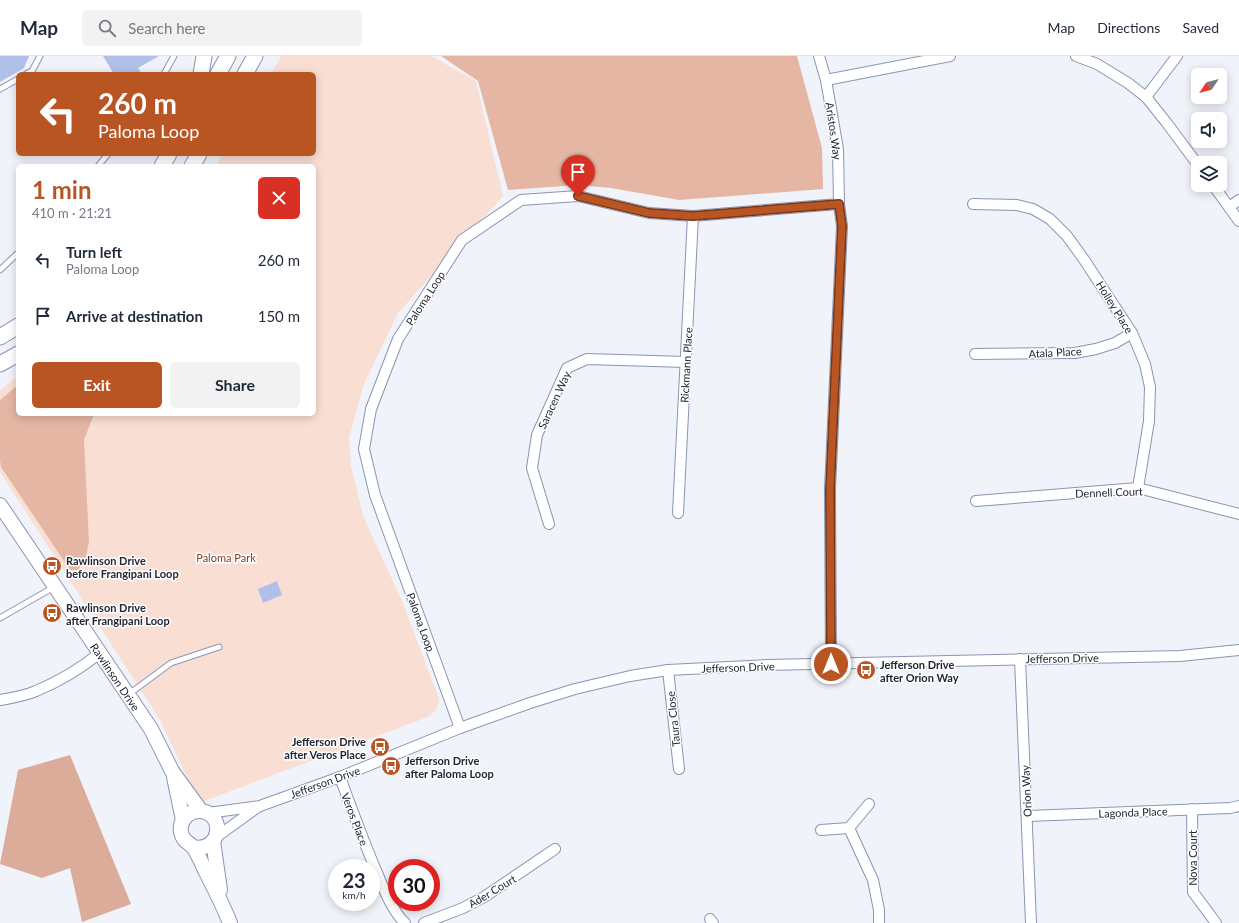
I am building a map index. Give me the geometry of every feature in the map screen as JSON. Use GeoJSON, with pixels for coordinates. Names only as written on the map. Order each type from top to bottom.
{"type":"FeatureCollection","features":[{"type":"Feature","properties":{"kind":"main road"},"geometry":{"type":"LineString","coordinates":[[201,72],[204,56]]}},
{"type":"Feature","properties":{"kind":"main road"},"geometry":{"type":"LineString","coordinates":[[219,72],[228,56]]}},
{"type":"Feature","properties":{"kind":"main road"},"geometry":{"type":"LineString","coordinates":[[245,72],[255,56]]}},
{"type":"Feature","properties":{"kind":"main road"},"geometry":{"type":"LineString","coordinates":[[0,337],[16,327]]}},
{"type":"Feature","properties":{"kind":"main road"},"geometry":{"type":"LineString","coordinates":[[0,364],[16,355]]}},
{"type":"Feature","properties":{"kind":"street","name":"Aristos Way"},"geometry":{"type":"LineString","coordinates":[[818,56],[826,80],[838,149],[839,204],[842,226],[830,489],[831,664]]}},
{"type":"Feature","properties":{"kind":"street"},"geometry":{"type":"LineString","coordinates":[[826,80],[950,56]]}},
{"type":"Feature","properties":{"kind":"street"},"geometry":{"type":"LineString","coordinates":[[1076,56],[1097,64],[1128,82],[1146,97],[1191,156]]}},
{"type":"Feature","properties":{"kind":"street"},"geometry":{"type":"LineString","coordinates":[[1146,97],[1177,56]]}},
{"type":"Feature","properties":{"kind":"street"},"geometry":{"type":"LineString","coordinates":[[1218,192],[1239,221]]}},
{"type":"Feature","properties":{"kind":"street","name":"Paloma Loop"},"geometry":{"type":"LineString","coordinates":[[460,728],[375,495],[364,449],[371,409],[398,339],[462,240],[521,200],[578,196],[649,213],[693,216],[839,204]]}},
{"type":"Feature","properties":{"kind":"street"},"geometry":{"type":"LineString","coordinates":[[1229,207],[1239,200]]}},
{"type":"Feature","properties":{"kind":"street","name":"Holley Place"},"geometry":{"type":"LineString","coordinates":[[973,204],[1017,205],[1033,209],[1050,219],[1067,236],[1085,261],[1132,333],[1145,364],[1150,387],[1149,421],[1138,488]]}},
{"type":"Feature","properties":{"kind":"street","name":"Rickmann Place"},"geometry":{"type":"LineString","coordinates":[[678,513],[693,216]]}},
{"type":"Feature","properties":{"kind":"street","name":"Atala Place"},"geometry":{"type":"LineString","coordinates":[[975,354],[1075,353],[1108,345],[1132,333]]}},
{"type":"Feature","properties":{"kind":"street","name":"Saracen Way"},"geometry":{"type":"LineString","coordinates":[[549,524],[532,468],[537,435],[567,368],[587,359],[686,362]]}},
{"type":"Feature","properties":{"kind":"street","name":"Dennell Court"},"geometry":{"type":"LineString","coordinates":[[976,501],[1138,488],[1239,514]]}},
{"type":"Feature","properties":{"kind":"street","name":"Rawlinson Drive"},"geometry":{"type":"LineString","coordinates":[[0,505],[151,729],[172,771],[204,812],[213,818],[217,831],[214,839],[221,901]]}},
{"type":"Feature","properties":{"kind":"street","name":"Jefferson Drive"},"geometry":{"type":"LineString","coordinates":[[204,812],[260,806],[340,777],[460,728],[530,703],[575,689],[630,676],[668,670],[831,664],[1180,656],[1239,650]]}},
{"type":"Feature","properties":{"kind":"street"},"geometry":{"type":"LineString","coordinates":[[0,700],[35,692],[91,660],[100,653]]}},
{"type":"Feature","properties":{"kind":"street","name":"Orion Way"},"geometry":{"type":"LineString","coordinates":[[1020,659],[1028,816],[1031,923]]}},
{"type":"Feature","properties":{"kind":"street","name":"Taura Close"},"geometry":{"type":"LineString","coordinates":[[668,670],[679,769]]}},
{"type":"Feature","properties":{"kind":"street","name":"Rawlinson Drive"},"geometry":{"type":"LineString","coordinates":[[172,771],[183,820],[181,834],[184,840],[193,847],[221,901],[230,923]]}},
{"type":"Feature","properties":{"kind":"street","name":"Veros Place"},"geometry":{"type":"LineString","coordinates":[[340,777],[365,845],[385,892],[397,913],[405,923]]}},
{"type":"Feature","properties":{"kind":"street"},"geometry":{"type":"LineString","coordinates":[[821,830],[850,828],[869,804]]}},
{"type":"Feature","properties":{"kind":"street","name":"Jefferson Drive"},"geometry":{"type":"LineString","coordinates":[[214,839],[260,806]]}},
{"type":"Feature","properties":{"kind":"street","name":"Lagonda Place"},"geometry":{"type":"LineString","coordinates":[[1028,816],[1239,806]]}},
{"type":"Feature","properties":{"kind":"street","name":"Nova Court"},"geometry":{"type":"LineString","coordinates":[[1192,809],[1192,892],[1216,923]]}},
{"type":"Feature","properties":{"kind":"street"},"geometry":{"type":"LineString","coordinates":[[183,820],[191,813],[204,812]]}},
{"type":"Feature","properties":{"kind":"street"},"geometry":{"type":"LineString","coordinates":[[850,828],[874,880],[878,910],[878,923]]}},
{"type":"Feature","properties":{"kind":"street"},"geometry":{"type":"LineString","coordinates":[[193,847],[208,846],[214,839]]}},
{"type":"Feature","properties":{"kind":"street","name":"Ader Court"},"geometry":{"type":"LineString","coordinates":[[424,923],[463,908],[484,897],[554,850]]}},
{"type":"Feature","properties":{"kind":"lane"},"geometry":{"type":"LineString","coordinates":[[29,72],[32,70],[40,56]]}},
{"type":"Feature","properties":{"kind":"lane"},"geometry":{"type":"LineString","coordinates":[[165,72],[174,56]]}},
{"type":"Feature","properties":{"kind":"lane"},"geometry":{"type":"LineString","coordinates":[[0,90],[16,80]]}},
{"type":"Feature","properties":{"kind":"lane"},"geometry":{"type":"LineString","coordinates":[[100,164],[106,156]]}},
{"type":"Feature","properties":{"kind":"lane"},"geometry":{"type":"LineString","coordinates":[[0,270],[16,255]]}},
{"type":"Feature","properties":{"kind":"lane"},"geometry":{"type":"LineString","coordinates":[[0,618],[54,587]]}},
{"type":"Feature","properties":{"kind":"lane"},"geometry":{"type":"LineString","coordinates":[[128,695],[171,663],[219,647]]}},
{"type":"Feature","properties":{"kind":"green space","name":"Paloma Park"},"geometry":{"type":"Polygon","coordinates":[[[281,56],[431,56],[476,81],[503,196],[398,313],[364,384],[349,438],[351,466],[363,516],[403,603],[439,699],[435,711],[428,717],[199,803],[160,720],[0,472],[0,390],[16,378],[16,416],[316,416],[316,164],[217,164],[222,156],[316,156],[316,72],[272,72],[281,56]]]}},
{"type":"Feature","properties":{"kind":"shaded area"},"geometry":{"type":"Polygon","coordinates":[[[441,56],[797,56],[822,148],[823,189],[679,200],[611,188],[578,185],[508,190],[478,81],[441,56]]]}},
{"type":"Feature","properties":{"kind":"shaded area"},"geometry":{"type":"Polygon","coordinates":[[[16,387],[16,416],[93,416],[84,440],[89,542],[85,561],[78,570],[70,570],[1,467],[0,400],[16,387]]]}},
{"type":"Feature","properties":{"kind":"shaded area"},"geometry":{"type":"Polygon","coordinates":[[[70,755],[131,904],[82,922],[70,868],[42,878],[0,864],[18,770],[70,755]]]}},
{"type":"Feature","properties":{"kind":"building"},"geometry":{"type":"Polygon","coordinates":[[[0,56],[29,56],[24,68],[0,82],[0,56]]]}},
{"type":"Feature","properties":{"kind":"building"},"geometry":{"type":"Polygon","coordinates":[[[103,56],[159,56],[138,68],[141,72],[113,72],[103,56]]]}},
{"type":"Feature","properties":{"kind":"building"},"geometry":{"type":"Polygon","coordinates":[[[277,581],[282,595],[263,603],[258,589],[277,581]]]}},
{"type":"Feature","properties":{"kind":"place","name":"Rawlinson Drive before Frangipani Loop"},"geometry":{"type":"Point","coordinates":[52,566]}},
{"type":"Feature","properties":{"kind":"place","name":"Rawlinson Drive after Frangipani Loop"},"geometry":{"type":"Point","coordinates":[52,613]}},
{"type":"Feature","properties":{"kind":"place","name":"Jefferson Drive after Orion Way"},"geometry":{"type":"Point","coordinates":[866,670]}},
{"type":"Feature","properties":{"kind":"place","name":"Jefferson Drive after Veros Place"},"geometry":{"type":"Point","coordinates":[380,747]}},
{"type":"Feature","properties":{"kind":"place","name":"Jefferson Drive after Paloma Loop"},"geometry":{"type":"Point","coordinates":[391,766]}},
{"type":"Feature","properties":{"kind":"route"},"geometry":{"type":"LineString","coordinates":[[578,196],[649,213],[693,216],[839,204],[842,226],[830,489],[831,664]]}}]}
